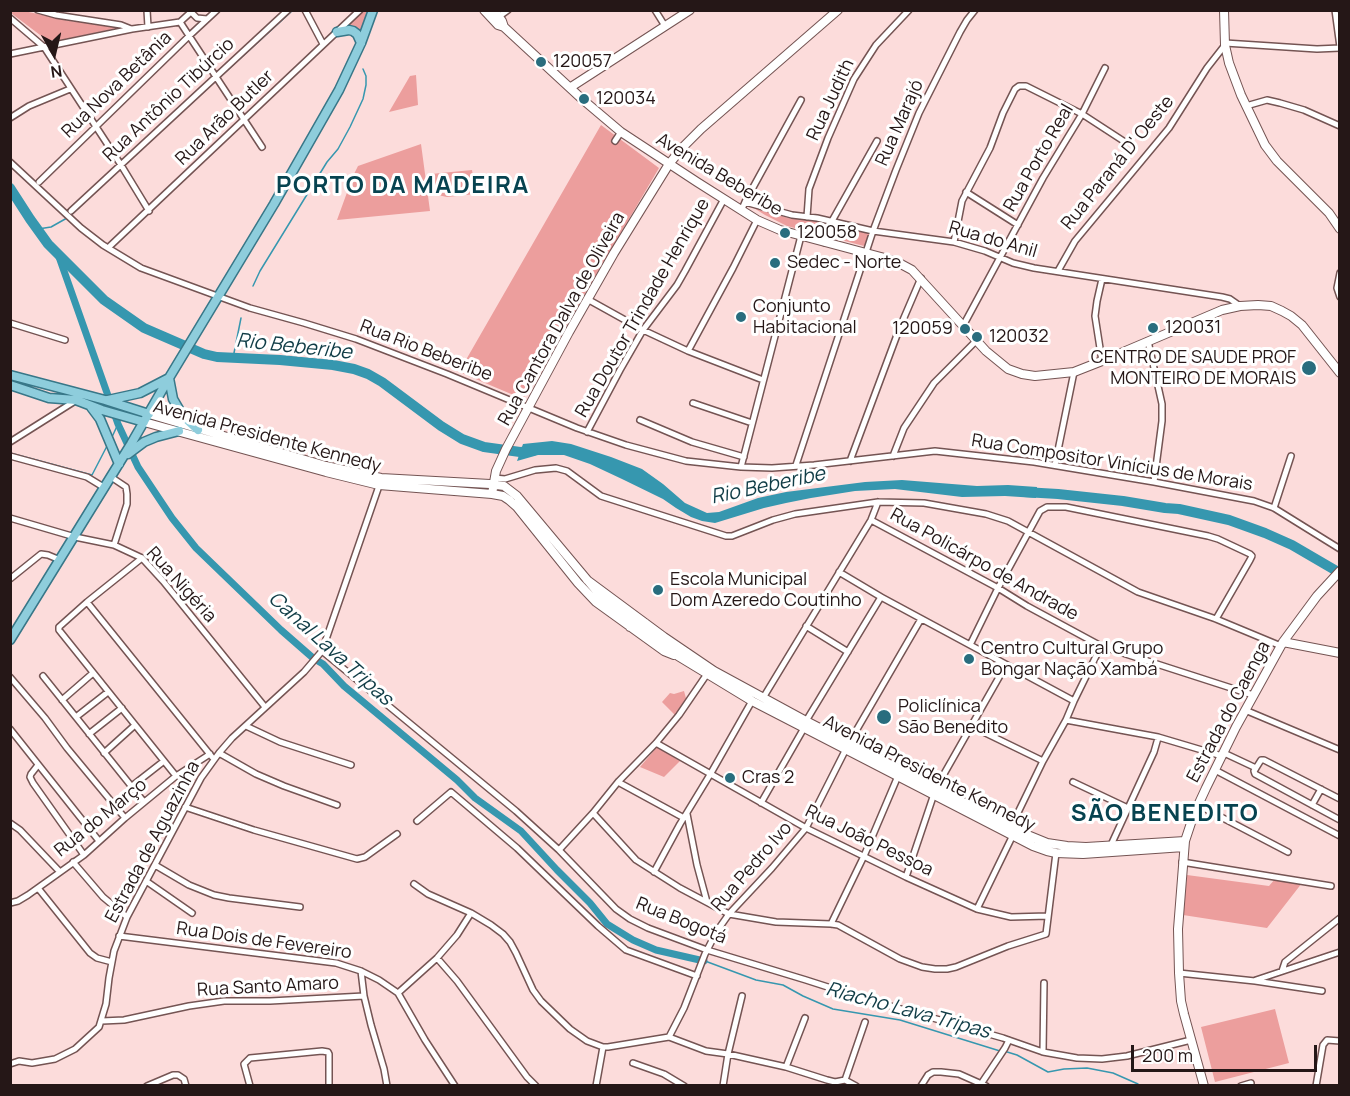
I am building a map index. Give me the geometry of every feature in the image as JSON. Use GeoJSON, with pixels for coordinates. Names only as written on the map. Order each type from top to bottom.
{"type":"FeatureCollection","features":[{"type":"Feature","properties":{"kind":"main road"},"geometry":{"type":"LineString","coordinates":[[10,640],[121,460],[132,447],[177,364],[299,161],[339,90],[361,44],[373,10]]}},
{"type":"Feature","properties":{"kind":"main road","name":"Avenida Beberibe"},"geometry":{"type":"LineString","coordinates":[[484,10],[496,16],[498,25],[504,27],[621,132],[724,199],[743,206],[757,219],[780,230],[898,263],[912,270],[976,340],[1008,369],[1035,376],[1074,372],[1214,313],[1240,306],[1270,306],[1291,316],[1302,325],[1340,373]]}},
{"type":"Feature","properties":{"kind":"main road"},"geometry":{"type":"LineString","coordinates":[[571,87],[690,10]]}},
{"type":"Feature","properties":{"kind":"main road","name":"Rua Cantora Dalva de Oliveira"},"geometry":{"type":"LineString","coordinates":[[492,494],[494,481],[506,449],[569,332],[669,164],[701,129],[838,10]]}},
{"type":"Feature","properties":{"kind":"main road"},"geometry":{"type":"LineString","coordinates":[[1224,10],[1225,44],[1231,70],[1259,135],[1270,153],[1329,213],[1340,229]]}},
{"type":"Feature","properties":{"kind":"main road"},"geometry":{"type":"LineString","coordinates":[[337,32],[353,31],[357,34],[361,44]]}},
{"type":"Feature","properties":{"kind":"main road","name":"Avenida Presidente Kennedy"},"geometry":{"type":"LineString","coordinates":[[10,375],[22,379],[29,385],[57,392],[119,402],[146,418],[179,431],[326,472],[380,482],[503,496],[517,507],[596,602],[664,651],[678,656],[752,700],[1012,831],[1033,846],[1056,853],[1083,854],[1185,844]]}},
{"type":"Feature","properties":{"kind":"main road"},"geometry":{"type":"LineString","coordinates":[[119,402],[169,378]]}},
{"type":"Feature","properties":{"kind":"main road"},"geometry":{"type":"LineString","coordinates":[[169,378],[173,399],[185,418],[198,429]]}},
{"type":"Feature","properties":{"kind":"main road","name":"Avenida Presidente Kennedy"},"geometry":{"type":"LineString","coordinates":[[10,384],[49,398],[76,396],[102,410],[198,429],[380,482],[494,481],[517,496],[587,580],[714,671],[805,725]]}},
{"type":"Feature","properties":{"kind":"main road"},"geometry":{"type":"LineString","coordinates":[[89,404],[98,415],[121,460]]}},
{"type":"Feature","properties":{"kind":"main road"},"geometry":{"type":"LineString","coordinates":[[132,447],[179,431]]}},
{"type":"Feature","properties":{"kind":"main road","name":"Estrada do Caenga"},"geometry":{"type":"LineString","coordinates":[[1204,1086],[1181,1001],[1178,929],[1185,844],[1198,805],[1253,695],[1282,644],[1317,596],[1340,571]]}},
{"type":"Feature","properties":{"kind":"main road"},"geometry":{"type":"LineString","coordinates":[[1282,644],[1340,653]]}},
{"type":"Feature","properties":{"kind":"main road","name":"Avenida Presidente Kennedy"},"geometry":{"type":"LineString","coordinates":[[848,747],[898,776],[935,791]]}},
{"type":"Feature","properties":{"kind":"main road","name":"Avenida Presidente Kennedy"},"geometry":{"type":"LineString","coordinates":[[1012,831],[1047,843],[1067,846],[1185,844]]}},
{"type":"Feature","properties":{"kind":"street"},"geometry":{"type":"LineString","coordinates":[[38,10],[121,25],[132,30]]}},
{"type":"Feature","properties":{"kind":"street"},"geometry":{"type":"LineString","coordinates":[[147,10],[148,27]]}},
{"type":"Feature","properties":{"kind":"street","name":"Rua Nova Betânia"},"geometry":{"type":"LineString","coordinates":[[39,182],[217,10]]}},
{"type":"Feature","properties":{"kind":"street","name":"Rua Antônio Tibúrcio"},"geometry":{"type":"LineString","coordinates":[[71,211],[123,167],[216,76],[288,10]]}},
{"type":"Feature","properties":{"kind":"street"},"geometry":{"type":"LineString","coordinates":[[305,10],[323,44]]}},
{"type":"Feature","properties":{"kind":"street","name":"Rua Arão Butler"},"geometry":{"type":"LineString","coordinates":[[110,246],[360,10]]}},
{"type":"Feature","properties":{"kind":"street"},"geometry":{"type":"LineString","coordinates":[[496,16],[508,10]]}},
{"type":"Feature","properties":{"kind":"street"},"geometry":{"type":"LineString","coordinates":[[655,10],[665,26]]}},
{"type":"Feature","properties":{"kind":"street","name":"Rua Judith"},"geometry":{"type":"LineString","coordinates":[[807,217],[808,189],[854,79],[876,45],[909,10]]}},
{"type":"Feature","properties":{"kind":"street","name":"Rua Marajó"},"geometry":{"type":"LineString","coordinates":[[796,465],[873,231],[896,170],[919,113],[960,32],[975,10]]}},
{"type":"Feature","properties":{"kind":"street"},"geometry":{"type":"LineString","coordinates":[[1225,44],[1317,50],[1340,47],[1335,10]]}},
{"type":"Feature","properties":{"kind":"street"},"geometry":{"type":"LineString","coordinates":[[10,54],[180,22],[191,11],[197,18],[207,20]]}},
{"type":"Feature","properties":{"kind":"street"},"geometry":{"type":"LineString","coordinates":[[10,18],[44,47],[70,89],[97,126],[148,211]]}},
{"type":"Feature","properties":{"kind":"street"},"geometry":{"type":"LineString","coordinates":[[180,22],[262,147]]}},
{"type":"Feature","properties":{"kind":"street","name":"Rua Paraná D' Oeste"},"geometry":{"type":"LineString","coordinates":[[1058,271],[1075,241],[1169,128],[1225,44]]}},
{"type":"Feature","properties":{"kind":"street","name":"Rua Porto Real"},"geometry":{"type":"LineString","coordinates":[[963,326],[1043,178],[1082,114],[1105,68]]}},
{"type":"Feature","properties":{"kind":"street"},"geometry":{"type":"LineString","coordinates":[[954,242],[966,192],[983,161],[1003,113],[1019,86],[1026,86],[1082,114],[1125,142]]}},
{"type":"Feature","properties":{"kind":"street"},"geometry":{"type":"LineString","coordinates":[[10,118],[29,106],[70,89]]}},
{"type":"Feature","properties":{"kind":"street"},"geometry":{"type":"LineString","coordinates":[[743,206],[801,100]]}},
{"type":"Feature","properties":{"kind":"street"},"geometry":{"type":"LineString","coordinates":[[1246,106],[1267,100],[1304,110],[1340,126]]}},
{"type":"Feature","properties":{"kind":"street"},"geometry":{"type":"LineString","coordinates":[[615,141],[621,132]]}},
{"type":"Feature","properties":{"kind":"street"},"geometry":{"type":"LineString","coordinates":[[825,243],[832,221],[877,141]]}},
{"type":"Feature","properties":{"kind":"street","name":"Rua Rio Beberibe"},"geometry":{"type":"LineString","coordinates":[[10,162],[64,213],[103,245],[141,268],[250,308],[356,339],[587,432],[626,445],[686,460],[741,467],[772,468],[796,465]]}},
{"type":"Feature","properties":{"kind":"street"},"geometry":{"type":"LineString","coordinates":[[966,192],[1018,225]]}},
{"type":"Feature","properties":{"kind":"street","name":"Rua Doutor Trindade Henrique"},"geometry":{"type":"LineString","coordinates":[[587,432],[644,330],[677,285],[724,199]]}},
{"type":"Feature","properties":{"kind":"street","name":"Rua do Anil"},"geometry":{"type":"LineString","coordinates":[[743,206],[832,221],[873,231],[954,242],[1034,268],[1230,298],[1240,306]]}},
{"type":"Feature","properties":{"kind":"street"},"geometry":{"type":"LineString","coordinates":[[688,351],[734,268],[757,219]]}},
{"type":"Feature","properties":{"kind":"street"},"geometry":{"type":"LineString","coordinates":[[741,467],[801,236]]}},
{"type":"Feature","properties":{"kind":"street"},"geometry":{"type":"LineString","coordinates":[[1339,296],[1337,288],[1340,273]]}},
{"type":"Feature","properties":{"kind":"street"},"geometry":{"type":"LineString","coordinates":[[850,461],[921,278]]}},
{"type":"Feature","properties":{"kind":"street"},"geometry":{"type":"LineString","coordinates":[[1102,279],[1095,316],[1102,361]]}},
{"type":"Feature","properties":{"kind":"street"},"geometry":{"type":"LineString","coordinates":[[589,300],[688,351],[763,380]]}},
{"type":"Feature","properties":{"kind":"street"},"geometry":{"type":"LineString","coordinates":[[10,323],[65,340]]}},
{"type":"Feature","properties":{"kind":"street"},"geometry":{"type":"LineString","coordinates":[[893,456],[904,428],[926,395],[938,379],[976,340]]}},
{"type":"Feature","properties":{"kind":"street"},"geometry":{"type":"LineString","coordinates":[[1149,340],[1162,404],[1154,482]]}},
{"type":"Feature","properties":{"kind":"street"},"geometry":{"type":"LineString","coordinates":[[1055,465],[1074,372]]}},
{"type":"Feature","properties":{"kind":"street"},"geometry":{"type":"LineString","coordinates":[[10,442],[76,396]]}},
{"type":"Feature","properties":{"kind":"street"},"geometry":{"type":"LineString","coordinates":[[693,403],[752,423]]}},
{"type":"Feature","properties":{"kind":"street"},"geometry":{"type":"LineString","coordinates":[[640,420],[692,442],[744,457]]}},
{"type":"Feature","properties":{"kind":"street"},"geometry":{"type":"LineString","coordinates":[[10,435],[18,438]]}},
{"type":"Feature","properties":{"kind":"street","name":"Rua Compositor Vinícius de Morais"},"geometry":{"type":"LineString","coordinates":[[796,465],[935,451],[1055,465],[1254,501],[1274,508],[1340,549]]}},
{"type":"Feature","properties":{"kind":"street"},"geometry":{"type":"LineString","coordinates":[[10,456],[87,477],[105,488]]}},
{"type":"Feature","properties":{"kind":"street"},"geometry":{"type":"LineString","coordinates":[[1274,508],[1291,456]]}},
{"type":"Feature","properties":{"kind":"street"},"geometry":{"type":"LineString","coordinates":[[494,481],[535,470],[556,468],[567,471],[601,496],[726,536],[732,536],[781,517],[878,502],[924,503],[997,516],[1138,592],[1282,644]]}},
{"type":"Feature","properties":{"kind":"street"},"geometry":{"type":"LineString","coordinates":[[111,477],[126,487],[127,494],[127,504],[114,545]]}},
{"type":"Feature","properties":{"kind":"street","name":"Estrada de Aguazinha"},"geometry":{"type":"LineString","coordinates":[[102,1021],[119,936],[212,757],[219,753],[322,651],[380,482]]}},
{"type":"Feature","properties":{"kind":"street"},"geometry":{"type":"LineString","coordinates":[[763,698],[871,520],[878,502]]}},
{"type":"Feature","properties":{"kind":"street"},"geometry":{"type":"LineString","coordinates":[[970,645],[1028,532],[1040,511],[1047,507],[1066,507],[1208,536],[1250,554],[1250,560],[1216,619]]}},
{"type":"Feature","properties":{"kind":"street","name":"Rua Nigéria"},"geometry":{"type":"LineString","coordinates":[[10,518],[75,537],[114,545],[142,558],[265,707]]}},
{"type":"Feature","properties":{"kind":"street","name":"Rua Policárpo de Andrade"},"geometry":{"type":"LineString","coordinates":[[871,520],[1101,646],[1253,695]]}},
{"type":"Feature","properties":{"kind":"street"},"geometry":{"type":"LineString","coordinates":[[10,579],[41,554],[60,560]]}},
{"type":"Feature","properties":{"kind":"street"},"geometry":{"type":"LineString","coordinates":[[142,558],[87,602],[58,630],[176,776]]}},
{"type":"Feature","properties":{"kind":"street"},"geometry":{"type":"LineString","coordinates":[[839,572],[1074,701]]}},
{"type":"Feature","properties":{"kind":"street"},"geometry":{"type":"LineString","coordinates":[[761,803],[881,597]]}},
{"type":"Feature","properties":{"kind":"street"},"geometry":{"type":"LineString","coordinates":[[87,602],[212,757]]}},
{"type":"Feature","properties":{"kind":"street","name":"Rua Pedro Ivo"},"geometry":{"type":"LineString","coordinates":[[669,1037],[717,931],[729,914],[806,828],[848,747],[921,619]]}},
{"type":"Feature","properties":{"kind":"street"},"geometry":{"type":"LineString","coordinates":[[806,626],[848,652]]}},
{"type":"Feature","properties":{"kind":"street"},"geometry":{"type":"LineString","coordinates":[[909,639],[916,643]]}},
{"type":"Feature","properties":{"kind":"street"},"geometry":{"type":"LineString","coordinates":[[977,909],[1043,761],[1066,720],[1101,646]]}},
{"type":"Feature","properties":{"kind":"street","name":"Rua Bogotá"},"geometry":{"type":"LineString","coordinates":[[322,651],[516,811],[559,850],[601,896],[623,914],[648,928],[706,952],[1008,1040],[1042,1052],[1077,1058],[1102,1059],[1127,1056],[1191,1040]]}},
{"type":"Feature","properties":{"kind":"street"},"geometry":{"type":"LineString","coordinates":[[906,877],[935,791],[1006,665]]}},
{"type":"Feature","properties":{"kind":"street"},"geometry":{"type":"LineString","coordinates":[[62,700],[93,673]]}},
{"type":"Feature","properties":{"kind":"street"},"geometry":{"type":"LineString","coordinates":[[559,850],[618,782],[656,743],[679,715],[707,674]]}},
{"type":"Feature","properties":{"kind":"street"},"geometry":{"type":"LineString","coordinates":[[43,676],[144,802]]}},
{"type":"Feature","properties":{"kind":"street"},"geometry":{"type":"LineString","coordinates":[[10,677],[125,818]]}},
{"type":"Feature","properties":{"kind":"street"},"geometry":{"type":"LineString","coordinates":[[987,683],[994,687]]}},
{"type":"Feature","properties":{"kind":"street"},"geometry":{"type":"LineString","coordinates":[[76,717],[108,692]]}},
{"type":"Feature","properties":{"kind":"street"},"geometry":{"type":"LineString","coordinates":[[654,872],[752,700]]}},
{"type":"Feature","properties":{"kind":"street"},"geometry":{"type":"LineString","coordinates":[[89,734],[122,708]]}},
{"type":"Feature","properties":{"kind":"street"},"geometry":{"type":"LineString","coordinates":[[1245,710],[1340,750]]}},
{"type":"Feature","properties":{"kind":"street"},"geometry":{"type":"LineString","coordinates":[[1066,720],[1158,737],[1223,755],[1256,768]]}},
{"type":"Feature","properties":{"kind":"street"},"geometry":{"type":"LineString","coordinates":[[104,753],[135,725]]}},
{"type":"Feature","properties":{"kind":"street"},"geometry":{"type":"LineString","coordinates":[[246,726],[280,742],[351,765]]}},
{"type":"Feature","properties":{"kind":"street"},"geometry":{"type":"LineString","coordinates":[[971,726],[1043,761]]}},
{"type":"Feature","properties":{"kind":"street"},"geometry":{"type":"LineString","coordinates":[[10,729],[99,842]]}},
{"type":"Feature","properties":{"kind":"street"},"geometry":{"type":"LineString","coordinates":[[1111,845],[1158,743],[1158,737]]}},
{"type":"Feature","properties":{"kind":"street","name":"Rua João Pessoa"},"geometry":{"type":"LineString","coordinates":[[656,743],[806,828],[977,909],[1011,917],[1048,916]]}},
{"type":"Feature","properties":{"kind":"street"},"geometry":{"type":"LineString","coordinates":[[219,753],[266,778],[337,805]]}},
{"type":"Feature","properties":{"kind":"street","name":"Rua do Março"},"geometry":{"type":"LineString","coordinates":[[10,903],[18,901],[84,855],[176,776],[212,757]]}},
{"type":"Feature","properties":{"kind":"street"},"geometry":{"type":"LineString","coordinates":[[1340,799],[1264,760],[1261,760],[1254,771],[1255,774],[1340,820]]}},
{"type":"Feature","properties":{"kind":"street"},"geometry":{"type":"LineString","coordinates":[[132,786],[164,761]]}},
{"type":"Feature","properties":{"kind":"street"},"geometry":{"type":"LineString","coordinates":[[38,765],[30,777],[33,783],[84,855]]}},
{"type":"Feature","properties":{"kind":"street"},"geometry":{"type":"LineString","coordinates":[[1215,770],[1340,836]]}},
{"type":"Feature","properties":{"kind":"street"},"geometry":{"type":"LineString","coordinates":[[831,924],[864,856],[898,776]]}},
{"type":"Feature","properties":{"kind":"street"},"geometry":{"type":"LineString","coordinates":[[618,782],[686,816],[707,902]]}},
{"type":"Feature","properties":{"kind":"street"},"geometry":{"type":"LineString","coordinates":[[1073,782],[1128,808]]}},
{"type":"Feature","properties":{"kind":"street"},"geometry":{"type":"LineString","coordinates":[[1312,805],[1321,789]]}},
{"type":"Feature","properties":{"kind":"street"},"geometry":{"type":"LineString","coordinates":[[417,821],[451,792],[517,848],[626,950],[697,976]]}},
{"type":"Feature","properties":{"kind":"street"},"geometry":{"type":"LineString","coordinates":[[1198,805],[1288,852]]}},
{"type":"Feature","properties":{"kind":"street"},"geometry":{"type":"LineString","coordinates":[[185,807],[254,830],[357,859],[364,857],[397,834]]}},
{"type":"Feature","properties":{"kind":"street"},"geometry":{"type":"LineString","coordinates":[[593,813],[636,860],[680,888],[729,914],[776,922],[831,924],[844,927],[911,964],[935,969],[956,967],[1008,946],[1046,934],[1056,853]]}},
{"type":"Feature","properties":{"kind":"street"},"geometry":{"type":"LineString","coordinates":[[10,823],[20,830],[60,872]]}},
{"type":"Feature","properties":{"kind":"street"},"geometry":{"type":"LineString","coordinates":[[73,862],[103,897],[127,917]]}},
{"type":"Feature","properties":{"kind":"street"},"geometry":{"type":"LineString","coordinates":[[1182,862],[1330,885]]}},
{"type":"Feature","properties":{"kind":"street"},"geometry":{"type":"LineString","coordinates":[[156,865],[189,885],[214,895],[300,907]]}},
{"type":"Feature","properties":{"kind":"street"},"geometry":{"type":"LineString","coordinates":[[146,881],[192,913]]}},
{"type":"Feature","properties":{"kind":"street"},"geometry":{"type":"LineString","coordinates":[[414,884],[434,897],[491,925],[510,942],[533,990],[541,1001],[570,1029],[587,1041],[603,1047],[622,1046],[669,1037],[706,1051],[786,1067],[835,1082],[845,1080],[856,1086]]}},
{"type":"Feature","properties":{"kind":"street"},"geometry":{"type":"LineString","coordinates":[[38,888],[90,953],[97,958],[112,962]]}},
{"type":"Feature","properties":{"kind":"street"},"geometry":{"type":"LineString","coordinates":[[398,993],[437,958],[471,914]]}},
{"type":"Feature","properties":{"kind":"street"},"geometry":{"type":"LineString","coordinates":[[1282,971],[1285,962],[1340,918]]}},
{"type":"Feature","properties":{"kind":"street","name":"Rua Dois de Fevereiro"},"geometry":{"type":"LineString","coordinates":[[119,936],[336,963],[361,971],[398,993],[425,1041],[455,1086]]}},
{"type":"Feature","properties":{"kind":"street"},"geometry":{"type":"LineString","coordinates":[[1255,981],[1340,952]]}},
{"type":"Feature","properties":{"kind":"street"},"geometry":{"type":"LineString","coordinates":[[437,958],[536,1086]]}},
{"type":"Feature","properties":{"kind":"street"},"geometry":{"type":"LineString","coordinates":[[361,971],[364,996],[387,1086]]}},
{"type":"Feature","properties":{"kind":"street"},"geometry":{"type":"LineString","coordinates":[[1179,973],[1322,991]]}},
{"type":"Feature","properties":{"kind":"street"},"geometry":{"type":"LineString","coordinates":[[1042,1052],[1044,983]]}},
{"type":"Feature","properties":{"kind":"street","name":"Rua Santo Amaro"},"geometry":{"type":"LineString","coordinates":[[102,1021],[124,1020],[224,1001],[364,996]]}},
{"type":"Feature","properties":{"kind":"street"},"geometry":{"type":"LineString","coordinates":[[723,1086],[742,996]]}},
{"type":"Feature","properties":{"kind":"street"},"geometry":{"type":"LineString","coordinates":[[786,1067],[805,1018]]}},
{"type":"Feature","properties":{"kind":"street"},"geometry":{"type":"LineString","coordinates":[[10,1064],[19,1061],[32,1063],[62,1056],[86,1040],[102,1021]]}},
{"type":"Feature","properties":{"kind":"street"},"geometry":{"type":"LineString","coordinates":[[845,1080],[865,1022]]}},
{"type":"Feature","properties":{"kind":"street"},"geometry":{"type":"LineString","coordinates":[[921,1086],[928,1075],[933,1072],[959,1074],[983,1085],[1008,1040]]}},
{"type":"Feature","properties":{"kind":"street"},"geometry":{"type":"LineString","coordinates":[[1316,1086],[1323,1045],[1327,1040],[1340,1041]]}},
{"type":"Feature","properties":{"kind":"street"},"geometry":{"type":"LineString","coordinates":[[596,1086],[603,1047]]}},
{"type":"Feature","properties":{"kind":"street"},"geometry":{"type":"LineString","coordinates":[[250,1086],[244,1064],[250,1058],[322,1051],[328,1052],[329,1086]]}},
{"type":"Feature","properties":{"kind":"street"},"geometry":{"type":"LineString","coordinates":[[633,1063],[664,1074],[684,1086]]}},
{"type":"Feature","properties":{"kind":"street"},"geometry":{"type":"LineString","coordinates":[[147,1086],[173,1076],[181,1076],[186,1086]]}},
{"type":"Feature","properties":{"kind":"street"},"geometry":{"type":"LineString","coordinates":[[1241,1086],[1251,1083]]}},
{"type":"Feature","properties":{"kind":"shaded area"},"geometry":{"type":"Polygon","coordinates":[[[11,11],[24,11],[118,28],[60,40],[49,40],[11,11]]]}},
{"type":"Feature","properties":{"kind":"shaded area"},"geometry":{"type":"Polygon","coordinates":[[[363,11],[368,11],[361,36],[353,27],[346,25],[363,11]]]}},
{"type":"Feature","properties":{"kind":"shaded area"},"geometry":{"type":"Polygon","coordinates":[[[416,75],[418,105],[389,112],[410,76],[416,75]]]}},
{"type":"Feature","properties":{"kind":"shaded area"},"geometry":{"type":"Polygon","coordinates":[[[601,125],[659,168],[523,399],[459,372],[601,125]]]}},
{"type":"Feature","properties":{"kind":"shaded area"},"geometry":{"type":"Polygon","coordinates":[[[421,144],[430,211],[337,220],[358,166],[421,144]]]}},
{"type":"Feature","properties":{"kind":"shaded area"},"geometry":{"type":"Polygon","coordinates":[[[472,170],[476,194],[447,197],[433,194],[431,174],[472,170]]]}},
{"type":"Feature","properties":{"kind":"shaded area"},"geometry":{"type":"Polygon","coordinates":[[[749,205],[788,218],[826,221],[870,233],[864,246],[787,226],[749,205]]]}},
{"type":"Feature","properties":{"kind":"shaded area"},"geometry":{"type":"Polygon","coordinates":[[[684,691],[687,702],[676,716],[662,702],[670,693],[684,691]]]}},
{"type":"Feature","properties":{"kind":"shaded area"},"geometry":{"type":"Polygon","coordinates":[[[657,747],[680,761],[664,777],[640,767],[657,747]]]}},
{"type":"Feature","properties":{"kind":"shaded area"},"geometry":{"type":"Polygon","coordinates":[[[1187,875],[1269,886],[1275,879],[1302,883],[1267,928],[1183,915],[1187,875]]]}},
{"type":"Feature","properties":{"kind":"shaded area"},"geometry":{"type":"Polygon","coordinates":[[[1275,1009],[1289,1063],[1215,1082],[1201,1027],[1275,1009]]]}},
{"type":"Feature","properties":{"kind":"water"},"geometry":{"type":"Polygon","coordinates":[[[552,441],[571,444],[642,469],[685,503],[707,513],[719,512],[758,498],[786,492],[865,482],[902,480],[977,486],[1037,487],[1036,498],[962,497],[895,489],[855,491],[764,508],[715,523],[691,517],[663,499],[590,464],[564,455],[538,455],[517,461],[523,444],[552,441]]]}},
{"type":"Feature","properties":{"kind":"waterway"},"geometry":{"type":"LineString","coordinates":[[123,166],[293,10]]}},
{"type":"Feature","properties":{"kind":"waterway"},"geometry":{"type":"LineString","coordinates":[[253,286],[260,271],[350,127],[363,99],[366,85],[363,69]]}},
{"type":"Feature","properties":{"kind":"waterway"},"geometry":{"type":"LineString","coordinates":[[71,215],[120,169]]}},
{"type":"Feature","properties":{"kind":"waterway","name":"Rio Beberibe"},"geometry":{"type":"LineString","coordinates":[[10,188],[48,244],[104,300],[144,328],[204,354],[217,357],[280,360],[354,369],[382,382],[462,439],[484,447],[520,452],[533,451]]}},
{"type":"Feature","properties":{"kind":"waterway"},"geometry":{"type":"LineString","coordinates":[[38,229],[51,227],[67,218]]}},
{"type":"Feature","properties":{"kind":"waterway","name":"Canal Lava Tripas"},"geometry":{"type":"LineString","coordinates":[[58,254],[118,424],[138,467],[172,518],[196,548],[281,630],[323,664],[344,686],[457,780],[475,798],[521,831],[607,924],[633,940],[656,950],[704,961]]}},
{"type":"Feature","properties":{"kind":"waterway"},"geometry":{"type":"LineString","coordinates":[[233,358],[241,318]]}},
{"type":"Feature","properties":{"kind":"waterway"},"geometry":{"type":"LineString","coordinates":[[112,437],[118,424]]}},
{"type":"Feature","properties":{"kind":"waterway"},"geometry":{"type":"LineString","coordinates":[[10,453],[92,475],[107,446]]}},
{"type":"Feature","properties":{"kind":"waterway","name":"Rio Beberibe"},"geometry":{"type":"LineString","coordinates":[[1024,492],[1123,501],[1179,509],[1229,520],[1292,545],[1340,573]]}},
{"type":"Feature","properties":{"kind":"waterway","name":"Riacho Lava Tripas"},"geometry":{"type":"LineString","coordinates":[[705,961],[756,980],[783,985],[833,1009],[900,1020],[1000,1051]]}},
{"type":"Feature","properties":{"kind":"waterway","name":"Riacho Lava Tripas"},"geometry":{"type":"LineString","coordinates":[[1004,1051],[1017,1055],[1048,1072],[1087,1068],[1113,1073],[1139,1086]]}},
{"type":"Feature","properties":{"kind":"place","name":"120057"},"geometry":{"type":"Point","coordinates":[541,62]}},
{"type":"Feature","properties":{"kind":"place","name":"120034"},"geometry":{"type":"Point","coordinates":[584,99]}},
{"type":"Feature","properties":{"kind":"place","name":"120058"},"geometry":{"type":"Point","coordinates":[785,233]}},
{"type":"Feature","properties":{"kind":"place","name":"Sedec - Norte"},"geometry":{"type":"Point","coordinates":[775,263]}},
{"type":"Feature","properties":{"kind":"place","name":"Conjunto Habitacional"},"geometry":{"type":"Point","coordinates":[741,317]}},
{"type":"Feature","properties":{"kind":"place","name":"120031"},"geometry":{"type":"Point","coordinates":[1153,328]}},
{"type":"Feature","properties":{"kind":"place","name":"120059"},"geometry":{"type":"Point","coordinates":[965,329]}},
{"type":"Feature","properties":{"kind":"place","name":"120032"},"geometry":{"type":"Point","coordinates":[977,337]}},
{"type":"Feature","properties":{"kind":"place","name":"CENTRO DE SAUDE PROF MONTEIRO DE MORAIS"},"geometry":{"type":"Point","coordinates":[1309,368]}},
{"type":"Feature","properties":{"kind":"place","name":"Escola Municipal Dom Azeredo Coutinho"},"geometry":{"type":"Point","coordinates":[658,590]}},
{"type":"Feature","properties":{"kind":"place","name":"Centro Cultural Grupo Bongar Nação Xambá"},"geometry":{"type":"Point","coordinates":[969,659]}},
{"type":"Feature","properties":{"kind":"place","name":"Policlínica São Benedito"},"geometry":{"type":"Point","coordinates":[884,717]}},
{"type":"Feature","properties":{"kind":"place","name":"Cras 2"},"geometry":{"type":"Point","coordinates":[730,778]}},
{"type":"Feature","properties":{"kind":"district","name":"PORTO DA MADEIRA"},"geometry":{"type":"Point","coordinates":[403,186]}},
{"type":"Feature","properties":{"kind":"district","name":"SÃO BENEDITO"},"geometry":{"type":"Point","coordinates":[1165,814]}}]}
